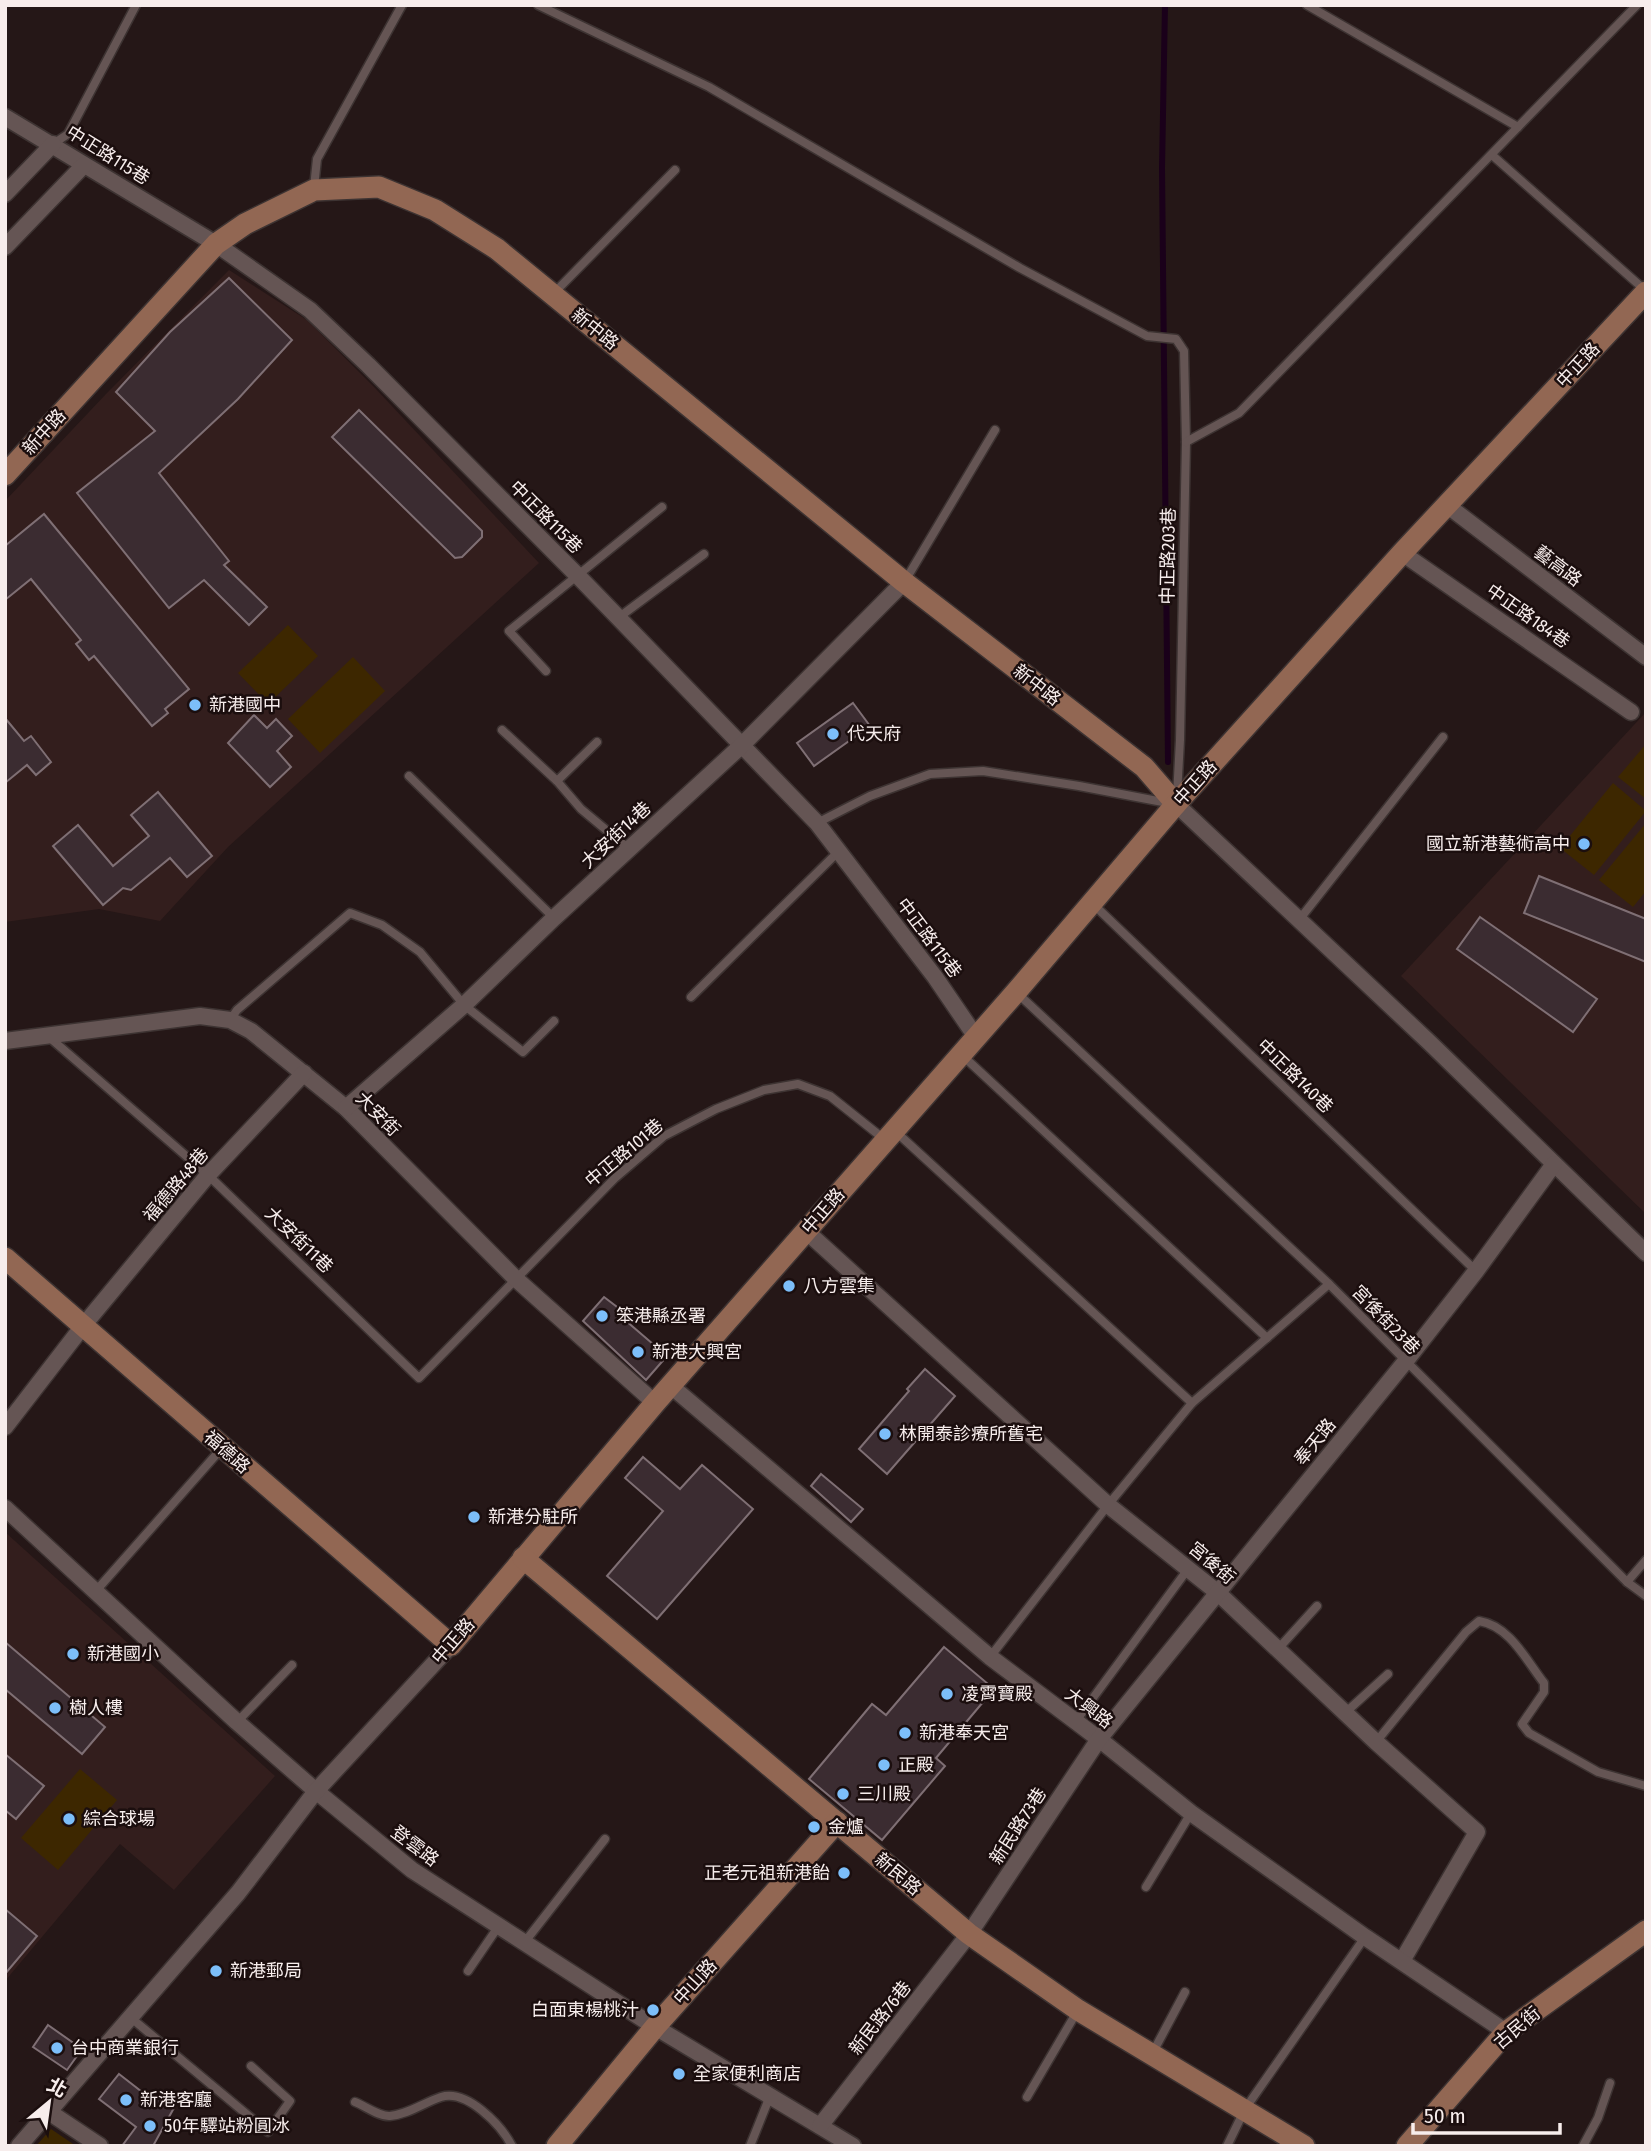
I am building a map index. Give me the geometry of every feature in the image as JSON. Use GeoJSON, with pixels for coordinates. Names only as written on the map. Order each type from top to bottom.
{"type":"FeatureCollection","features":[{"type":"Feature","properties":{"kind":"main road","name":"新中路"},"geometry":{"type":"LineString","coordinates":[[5,475],[216,244],[245,224],[313,190],[379,187],[435,210],[497,249],[904,582],[1144,767],[1176,804]]}},
{"type":"Feature","properties":{"kind":"main road","name":"中正路"},"geometry":{"type":"LineString","coordinates":[[451,1645],[655,1403],[1016,992],[1176,804],[1402,553],[1646,291]]}},
{"type":"Feature","properties":{"kind":"main road","name":"福德路"},"geometry":{"type":"LineString","coordinates":[[5,1258],[451,1645]]}},
{"type":"Feature","properties":{"kind":"main road","name":"新民路"},"geometry":{"type":"LineString","coordinates":[[523,1558],[970,1934],[1078,2010],[1304,2146]]}},
{"type":"Feature","properties":{"kind":"main road","name":"中山路"},"geometry":{"type":"LineString","coordinates":[[557,2146],[655,2026],[837,1822]]}},
{"type":"Feature","properties":{"kind":"main road","name":"古民街"},"geometry":{"type":"LineString","coordinates":[[1407,2146],[1506,2032],[1646,1931]]}},
{"type":"Feature","properties":{"kind":"street","name":"中正路115巷"},"geometry":{"type":"LineString","coordinates":[[5,117],[216,244],[310,310],[579,577],[817,823],[935,977],[976,1037]]}},
{"type":"Feature","properties":{"kind":"street"},"geometry":{"type":"LineString","coordinates":[[5,194],[53,144]]}},
{"type":"Feature","properties":{"kind":"street"},"geometry":{"type":"LineString","coordinates":[[5,247],[85,165]]}},
{"type":"Feature","properties":{"kind":"street","name":"藝高路"},"geometry":{"type":"LineString","coordinates":[[1448,506],[1646,657]]}},
{"type":"Feature","properties":{"kind":"street","name":"中正路184巷"},"geometry":{"type":"LineString","coordinates":[[1402,553],[1631,712]]}},
{"type":"Feature","properties":{"kind":"street","name":"大安街14巷"},"geometry":{"type":"LineString","coordinates":[[346,1108],[464,1005],[741,746],[904,582]]}},
{"type":"Feature","properties":{"kind":"street"},"geometry":{"type":"LineString","coordinates":[[1176,804],[1430,1043],[1646,1253]]}},
{"type":"Feature","properties":{"kind":"street","name":"大安街"},"geometry":{"type":"LineString","coordinates":[[5,1041],[201,1016],[230,1020],[251,1031],[346,1108],[516,1279],[655,1403]]}},
{"type":"Feature","properties":{"kind":"street","name":"福德路48巷"},"geometry":{"type":"LineString","coordinates":[[5,1427],[83,1326],[208,1175],[304,1073]]}},
{"type":"Feature","properties":{"kind":"street","name":"奉天路"},"geometry":{"type":"LineString","coordinates":[[1098,1739],[1405,1362],[1554,1164]]}},
{"type":"Feature","properties":{"kind":"street","name":"宮後街"},"geometry":{"type":"LineString","coordinates":[[806,1231],[1108,1505],[1217,1592],[1376,1742],[1477,1832],[1402,1961]]}},
{"type":"Feature","properties":{"kind":"street","name":"大興路"},"geometry":{"type":"LineString","coordinates":[[671,1386],[990,1657],[1076,1721],[1191,1814],[1365,1937],[1506,2032]]}},
{"type":"Feature","properties":{"kind":"street","name":"登雲路"},"geometry":{"type":"LineString","coordinates":[[5,1508],[237,1722],[412,1870],[655,2026],[853,2146]]}},
{"type":"Feature","properties":{"kind":"street","name":"中正路"},"geometry":{"type":"LineString","coordinates":[[19,2146],[238,1894],[316,1791],[451,1645]]}},
{"type":"Feature","properties":{"kind":"street","name":"新民路73巷"},"geometry":{"type":"LineString","coordinates":[[970,1934],[1098,1739]]}},
{"type":"Feature","properties":{"kind":"street","name":"新民路76巷"},"geometry":{"type":"LineString","coordinates":[[820,2126],[970,1934]]}},
{"type":"Feature","properties":{"kind":"street"},"geometry":{"type":"LineString","coordinates":[[50,2112],[100,2146]]}},
{"type":"Feature","properties":{"kind":"lane"},"geometry":{"type":"LineString","coordinates":[[53,144],[68,134],[136,5]]}},
{"type":"Feature","properties":{"kind":"lane"},"geometry":{"type":"LineString","coordinates":[[313,190],[317,159],[402,5]]}},
{"type":"Feature","properties":{"kind":"lane","name":"中正路203巷"},"geometry":{"type":"LineString","coordinates":[[538,5],[709,88],[1020,268],[1147,336],[1176,339],[1184,351],[1186,442],[1181,740],[1176,804]]}},
{"type":"Feature","properties":{"kind":"lane"},"geometry":{"type":"LineString","coordinates":[[1307,5],[1518,127]]}},
{"type":"Feature","properties":{"kind":"lane"},"geometry":{"type":"LineString","coordinates":[[1186,442],[1239,413],[1637,5]]}},
{"type":"Feature","properties":{"kind":"lane"},"geometry":{"type":"LineString","coordinates":[[1492,155],[1646,291]]}},
{"type":"Feature","properties":{"kind":"lane"},"geometry":{"type":"LineString","coordinates":[[553,295],[675,170]]}},
{"type":"Feature","properties":{"kind":"lane"},"geometry":{"type":"LineString","coordinates":[[904,582],[995,430]]}},
{"type":"Feature","properties":{"kind":"lane"},"geometry":{"type":"LineString","coordinates":[[546,671],[509,631],[579,577],[662,507]]}},
{"type":"Feature","properties":{"kind":"lane"},"geometry":{"type":"LineString","coordinates":[[618,618],[704,554]]}},
{"type":"Feature","properties":{"kind":"lane"},"geometry":{"type":"LineString","coordinates":[[502,730],[557,780],[580,809],[629,849]]}},
{"type":"Feature","properties":{"kind":"lane"},"geometry":{"type":"LineString","coordinates":[[1299,920],[1443,737]]}},
{"type":"Feature","properties":{"kind":"lane"},"geometry":{"type":"LineString","coordinates":[[557,780],[597,742]]}},
{"type":"Feature","properties":{"kind":"lane"},"geometry":{"type":"LineString","coordinates":[[817,823],[870,796],[930,774],[983,771],[1176,804]]}},
{"type":"Feature","properties":{"kind":"lane"},"geometry":{"type":"LineString","coordinates":[[409,776],[554,918]]}},
{"type":"Feature","properties":{"kind":"lane"},"geometry":{"type":"LineString","coordinates":[[691,997],[839,851]]}},
{"type":"Feature","properties":{"kind":"lane","name":"中正路140巷"},"geometry":{"type":"LineString","coordinates":[[1092,903],[1476,1271]]}},
{"type":"Feature","properties":{"kind":"lane"},"geometry":{"type":"LineString","coordinates":[[230,1020],[237,1010],[350,913],[382,925],[420,952],[464,1005],[523,1052],[555,1021]]}},
{"type":"Feature","properties":{"kind":"lane"},"geometry":{"type":"LineString","coordinates":[[1016,992],[1329,1284]]}},
{"type":"Feature","properties":{"kind":"lane","name":"大安街11巷"},"geometry":{"type":"LineString","coordinates":[[49,1037],[208,1175],[419,1378],[516,1279]]}},
{"type":"Feature","properties":{"kind":"lane"},"geometry":{"type":"LineString","coordinates":[[961,1054],[1267,1338]]}},
{"type":"Feature","properties":{"kind":"lane","name":"中正路101巷"},"geometry":{"type":"LineString","coordinates":[[516,1279],[615,1178],[664,1136],[716,1109],[764,1090],[798,1084],[830,1096],[890,1135],[1192,1403]]}},
{"type":"Feature","properties":{"kind":"lane","name":"宮後街23巷"},"geometry":{"type":"LineString","coordinates":[[990,1657],[1108,1505],[1192,1403],[1329,1284],[1627,1582],[1646,1595]]}},
{"type":"Feature","properties":{"kind":"lane"},"geometry":{"type":"LineString","coordinates":[[95,1592],[222,1448]]}},
{"type":"Feature","properties":{"kind":"lane"},"geometry":{"type":"LineString","coordinates":[[1627,1582],[1646,1560]]}},
{"type":"Feature","properties":{"kind":"lane"},"geometry":{"type":"LineString","coordinates":[[1076,1721],[1189,1569]]}},
{"type":"Feature","properties":{"kind":"lane"},"geometry":{"type":"LineString","coordinates":[[1278,1649],[1317,1606]]}},
{"type":"Feature","properties":{"kind":"lane"},"geometry":{"type":"LineString","coordinates":[[1376,1742],[1466,1632],[1479,1621],[1494,1623],[1508,1635],[1544,1684],[1544,1692],[1522,1724],[1528,1733],[1598,1772],[1646,1786]]}},
{"type":"Feature","properties":{"kind":"lane"},"geometry":{"type":"LineString","coordinates":[[237,1722],[292,1665]]}},
{"type":"Feature","properties":{"kind":"lane"},"geometry":{"type":"LineString","coordinates":[[1345,1713],[1388,1674]]}},
{"type":"Feature","properties":{"kind":"lane"},"geometry":{"type":"LineString","coordinates":[[1146,1887],[1191,1814]]}},
{"type":"Feature","properties":{"kind":"lane"},"geometry":{"type":"LineString","coordinates":[[524,1943],[605,1839]]}},
{"type":"Feature","properties":{"kind":"lane"},"geometry":{"type":"LineString","coordinates":[[468,1971],[498,1927]]}},
{"type":"Feature","properties":{"kind":"lane"},"geometry":{"type":"LineString","coordinates":[[1227,2146],[1245,2109],[1365,1937]]}},
{"type":"Feature","properties":{"kind":"lane"},"geometry":{"type":"LineString","coordinates":[[1152,2054],[1185,1992]]}},
{"type":"Feature","properties":{"kind":"lane"},"geometry":{"type":"LineString","coordinates":[[1027,2097],[1078,2010]]}},
{"type":"Feature","properties":{"kind":"lane"},"geometry":{"type":"LineString","coordinates":[[130,2017],[268,2132],[290,2101],[251,2066]]}},
{"type":"Feature","properties":{"kind":"lane"},"geometry":{"type":"LineString","coordinates":[[1583,2146],[1598,2118],[1611,2083]]}},
{"type":"Feature","properties":{"kind":"lane"},"geometry":{"type":"LineString","coordinates":[[355,2102],[387,2116],[414,2110],[443,2096],[469,2101],[504,2130],[512,2146]]}},
{"type":"Feature","properties":{"kind":"lane"},"geometry":{"type":"LineString","coordinates":[[750,2146],[770,2096]]}},
{"type":"Feature","properties":{"kind":"shaded area","name":"新港國中"},"geometry":{"type":"Polygon","coordinates":[[[229,270],[307,320],[375,388],[539,563],[228,847],[160,921],[99,909],[5,922],[5,501],[229,270]]]}},
{"type":"Feature","properties":{"kind":"shaded area"},"geometry":{"type":"Polygon","coordinates":[[[288,625],[318,656],[268,704],[238,673],[288,625]]]}},
{"type":"Feature","properties":{"kind":"shaded area"},"geometry":{"type":"Polygon","coordinates":[[[353,657],[385,691],[320,753],[288,719],[353,657]]]}},
{"type":"Feature","properties":{"kind":"shaded area","name":"國立新港藝術高中"},"geometry":{"type":"Polygon","coordinates":[[[1646,712],[1646,1214],[1401,976],[1646,712]]]}},
{"type":"Feature","properties":{"kind":"shaded area"},"geometry":{"type":"Polygon","coordinates":[[[1646,744],[1646,799],[1618,777],[1646,744]]]}},
{"type":"Feature","properties":{"kind":"shaded area"},"geometry":{"type":"Polygon","coordinates":[[[1613,783],[1646,811],[1594,875],[1560,848],[1613,783]]]}},
{"type":"Feature","properties":{"kind":"shaded area"},"geometry":{"type":"Polygon","coordinates":[[[1646,823],[1646,891],[1633,907],[1599,880],[1646,823]]]}},
{"type":"Feature","properties":{"kind":"shaded area","name":"新港國小"},"geometry":{"type":"Polygon","coordinates":[[[5,1532],[275,1776],[174,1890],[120,1844],[5,1981],[5,1532]]]}},
{"type":"Feature","properties":{"kind":"shaded area","name":"綜合球場"},"geometry":{"type":"Polygon","coordinates":[[[80,1769],[117,1800],[58,1870],[21,1838],[80,1769]]]}},
{"type":"Feature","properties":{"kind":"shaded area"},"geometry":{"type":"Polygon","coordinates":[[[51,2129],[76,2146],[36,2146],[51,2129]]]}},
{"type":"Feature","properties":{"kind":"building"},"geometry":{"type":"Polygon","coordinates":[[[229,278],[292,340],[238,399],[159,473],[229,561],[224,565],[267,607],[249,625],[204,580],[169,608],[77,493],[155,431],[116,392],[170,332],[229,278]]]}},
{"type":"Feature","properties":{"kind":"building"},"geometry":{"type":"Polygon","coordinates":[[[359,410],[482,531],[482,537],[462,557],[455,558],[332,437],[359,410]]]}},
{"type":"Feature","properties":{"kind":"building"},"geometry":{"type":"Polygon","coordinates":[[[44,514],[189,689],[165,709],[168,713],[152,726],[94,656],[89,660],[76,644],[81,640],[31,579],[5,600],[5,546],[44,514]]]}},
{"type":"Feature","properties":{"kind":"building","name":"代天府"},"geometry":{"type":"Polygon","coordinates":[[[853,703],[870,726],[814,766],[797,743],[853,703]]]}},
{"type":"Feature","properties":{"kind":"building"},"geometry":{"type":"Polygon","coordinates":[[[254,715],[267,728],[276,719],[292,736],[277,751],[291,767],[270,787],[228,743],[254,715]]]}},
{"type":"Feature","properties":{"kind":"building"},"geometry":{"type":"Polygon","coordinates":[[[5,718],[24,741],[31,736],[51,762],[36,775],[27,765],[5,783],[5,718]]]}},
{"type":"Feature","properties":{"kind":"building"},"geometry":{"type":"Polygon","coordinates":[[[158,792],[212,856],[187,877],[170,858],[131,890],[123,888],[103,905],[53,846],[78,825],[113,866],[149,836],[131,815],[158,792]]]}},
{"type":"Feature","properties":{"kind":"building"},"geometry":{"type":"Polygon","coordinates":[[[1539,876],[1646,919],[1646,962],[1524,913],[1539,876]]]}},
{"type":"Feature","properties":{"kind":"building"},"geometry":{"type":"Polygon","coordinates":[[[1480,917],[1597,999],[1573,1032],[1457,949],[1480,917]]]}},
{"type":"Feature","properties":{"kind":"building"},"geometry":{"type":"Polygon","coordinates":[[[604,1297],[621,1310],[618,1314],[667,1356],[646,1380],[583,1321],[604,1297]]]}},
{"type":"Feature","properties":{"kind":"building"},"geometry":{"type":"Polygon","coordinates":[[[925,1369],[955,1396],[887,1474],[859,1449],[925,1369]]]}},
{"type":"Feature","properties":{"kind":"building"},"geometry":{"type":"Polygon","coordinates":[[[643,1457],[680,1489],[702,1465],[753,1509],[657,1619],[607,1576],[663,1511],[625,1478],[643,1457]]]}},
{"type":"Feature","properties":{"kind":"building"},"geometry":{"type":"Polygon","coordinates":[[[821,1474],[863,1509],[851,1522],[811,1486],[821,1474]]]}},
{"type":"Feature","properties":{"kind":"building","name":"樹人樓"},"geometry":{"type":"Polygon","coordinates":[[[5,1642],[105,1727],[82,1754],[5,1689],[5,1642]]]}},
{"type":"Feature","properties":{"kind":"building","name":"新港奉天宮"},"geometry":{"type":"Polygon","coordinates":[[[944,1647],[994,1689],[936,1758],[945,1766],[882,1840],[809,1779],[872,1704],[886,1715],[944,1647]]]}},
{"type":"Feature","properties":{"kind":"building"},"geometry":{"type":"Polygon","coordinates":[[[5,1754],[44,1786],[16,1819],[5,1810],[5,1754]]]}},
{"type":"Feature","properties":{"kind":"building"},"geometry":{"type":"Polygon","coordinates":[[[5,1909],[37,1936],[5,1974],[5,1909]]]}},
{"type":"Feature","properties":{"kind":"building","name":"台中商業銀行"},"geometry":{"type":"Polygon","coordinates":[[[48,2025],[82,2049],[67,2070],[33,2047],[48,2025]]]}},
{"type":"Feature","properties":{"kind":"building"},"geometry":{"type":"Polygon","coordinates":[[[119,2074],[155,2102],[159,2096],[175,2106],[153,2146],[122,2146],[136,2127],[99,2099],[119,2074]]]}},
{"type":"Feature","properties":{"kind":"waterway"},"geometry":{"type":"LineString","coordinates":[[1165,5],[1162,168],[1168,762]]}},
{"type":"Feature","properties":{"kind":"place","name":"新港國中"},"geometry":{"type":"Point","coordinates":[195,705]}},
{"type":"Feature","properties":{"kind":"place","name":"代天府"},"geometry":{"type":"Point","coordinates":[833,734]}},
{"type":"Feature","properties":{"kind":"place","name":"國立新港藝術高中"},"geometry":{"type":"Point","coordinates":[1584,844]}},
{"type":"Feature","properties":{"kind":"place","name":"八方雲集"},"geometry":{"type":"Point","coordinates":[789,1286]}},
{"type":"Feature","properties":{"kind":"place","name":"笨港縣丞署"},"geometry":{"type":"Point","coordinates":[602,1316]}},
{"type":"Feature","properties":{"kind":"place","name":"新港大興宮"},"geometry":{"type":"Point","coordinates":[638,1352]}},
{"type":"Feature","properties":{"kind":"place","name":"林開泰診療所舊宅"},"geometry":{"type":"Point","coordinates":[885,1434]}},
{"type":"Feature","properties":{"kind":"place","name":"新港分駐所"},"geometry":{"type":"Point","coordinates":[474,1517]}},
{"type":"Feature","properties":{"kind":"place","name":"新港國小"},"geometry":{"type":"Point","coordinates":[73,1654]}},
{"type":"Feature","properties":{"kind":"place","name":"凌霄寶殿"},"geometry":{"type":"Point","coordinates":[947,1694]}},
{"type":"Feature","properties":{"kind":"place","name":"樹人樓"},"geometry":{"type":"Point","coordinates":[55,1708]}},
{"type":"Feature","properties":{"kind":"place","name":"新港奉天宮"},"geometry":{"type":"Point","coordinates":[905,1733]}},
{"type":"Feature","properties":{"kind":"place","name":"正殿"},"geometry":{"type":"Point","coordinates":[884,1765]}},
{"type":"Feature","properties":{"kind":"place","name":"三川殿"},"geometry":{"type":"Point","coordinates":[843,1794]}},
{"type":"Feature","properties":{"kind":"place","name":"綜合球場"},"geometry":{"type":"Point","coordinates":[69,1819]}},
{"type":"Feature","properties":{"kind":"place","name":"金爐"},"geometry":{"type":"Point","coordinates":[814,1827]}},
{"type":"Feature","properties":{"kind":"place","name":"正老元祖新港飴"},"geometry":{"type":"Point","coordinates":[844,1873]}},
{"type":"Feature","properties":{"kind":"place","name":"新港郵局"},"geometry":{"type":"Point","coordinates":[216,1971]}},
{"type":"Feature","properties":{"kind":"place","name":"白面東楊桃汁"},"geometry":{"type":"Point","coordinates":[653,2010]}},
{"type":"Feature","properties":{"kind":"place","name":"台中商業銀行"},"geometry":{"type":"Point","coordinates":[57,2048]}},
{"type":"Feature","properties":{"kind":"place","name":"全家便利商店"},"geometry":{"type":"Point","coordinates":[679,2074]}},
{"type":"Feature","properties":{"kind":"place","name":"新港客廳"},"geometry":{"type":"Point","coordinates":[126,2100]}},
{"type":"Feature","properties":{"kind":"place","name":"50年驛站粉圓冰"},"geometry":{"type":"Point","coordinates":[150,2126]}}]}
